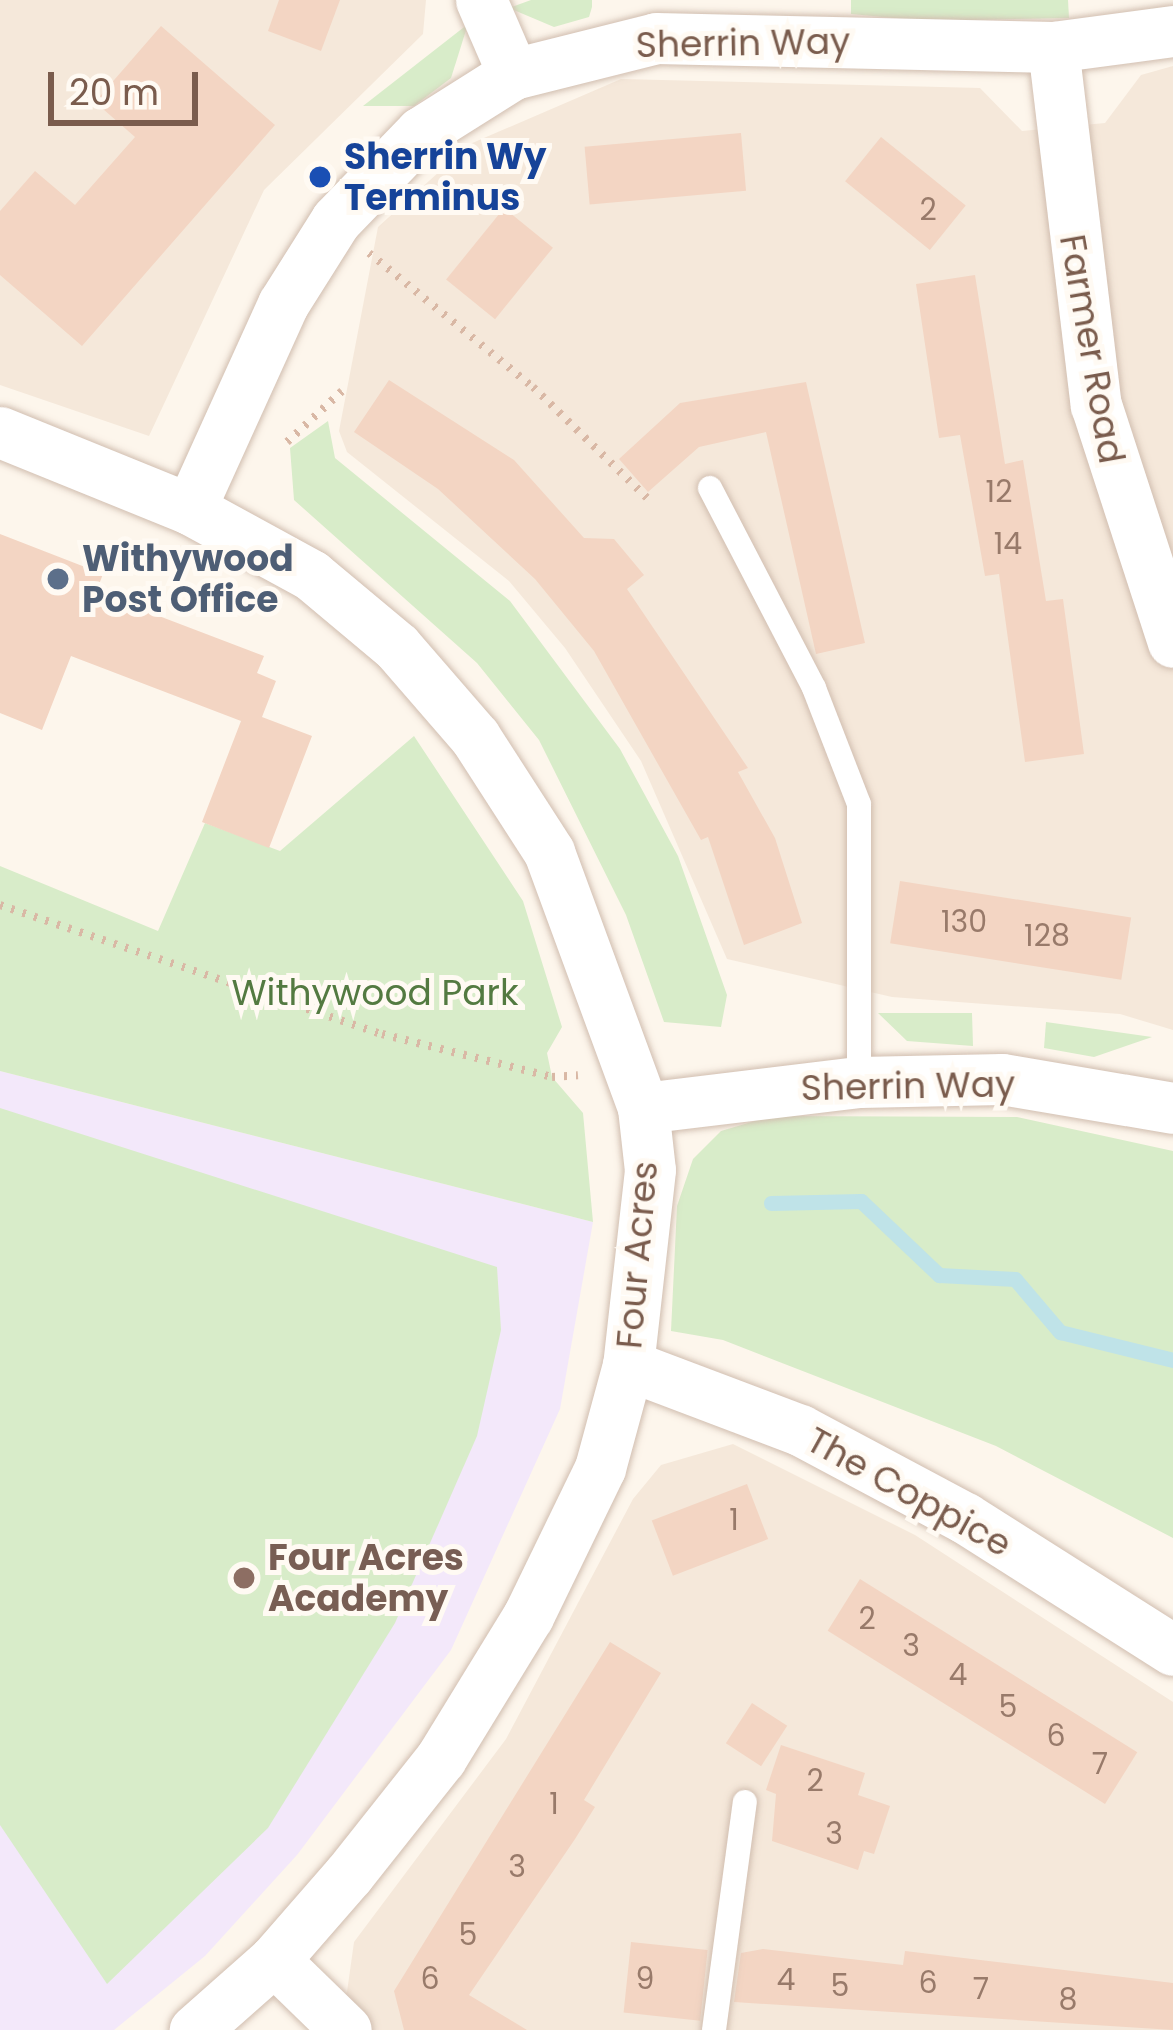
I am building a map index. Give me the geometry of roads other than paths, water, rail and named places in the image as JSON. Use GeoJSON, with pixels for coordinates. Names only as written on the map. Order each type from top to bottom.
{"type":"FeatureCollection","features":[{"type":"Feature","properties":{"kind":"street"},"geometry":{"type":"LineString","coordinates":[[481,0],[513,74]]}},
{"type":"Feature","properties":{"kind":"street","name":"Sherrin Way"},"geometry":{"type":"LineString","coordinates":[[190,509],[284,304],[335,220],[421,132],[513,74],[656,38],[1053,47],[1173,31]]}},
{"type":"Feature","properties":{"kind":"street","name":"Farmer Road"},"geometry":{"type":"LineString","coordinates":[[1053,47],[1096,405],[1173,642]]}},
{"type":"Feature","properties":{"kind":"street","name":"Four Acres"},"geometry":{"type":"LineString","coordinates":[[0,432],[190,509],[311,574],[398,647],[475,737],[549,852],[635,1085],[650,1170],[628,1365],[600,1468],[528,1616],[441,1757],[274,1960],[195,2030]]}},
{"type":"Feature","properties":{"kind":"street","name":"Sherrin Way"},"geometry":{"type":"LineString","coordinates":[[635,1085],[1002,1079],[1173,1107]]}},
{"type":"Feature","properties":{"kind":"street","name":"The Coppice"},"geometry":{"type":"LineString","coordinates":[[628,1365],[800,1430],[965,1518],[1173,1650]]}},
{"type":"Feature","properties":{"kind":"street"},"geometry":{"type":"LineString","coordinates":[[274,1960],[346,2030]]}},
{"type":"Feature","properties":{"kind":"lane"},"geometry":{"type":"LineString","coordinates":[[710,488],[814,688],[859,804],[859,1082]]}},
{"type":"Feature","properties":{"kind":"lane"},"geometry":{"type":"LineString","coordinates":[[714,2030],[745,1802]]}},
{"type":"Feature","properties":{"kind":"waterway"},"geometry":{"type":"LineString","coordinates":[[771,1203],[861,1201],[939,1275],[1015,1279],[1060,1332],[1173,1360]]}},
{"type":"Feature","properties":{"kind":"place","name":"Sherrin Wy Terminus"},"geometry":{"type":"Point","coordinates":[320,177]}},
{"type":"Feature","properties":{"kind":"place","name":"Withywood Post Office"},"geometry":{"type":"Point","coordinates":[58,579]}},
{"type":"Feature","properties":{"kind":"place","name":"Four Acres Academy"},"geometry":{"type":"Point","coordinates":[244,1578]}},
{"type":"Feature","properties":{"kind":"park label","name":"Withywood Park"},"geometry":{"type":"Point","coordinates":[375,993]}}]}
